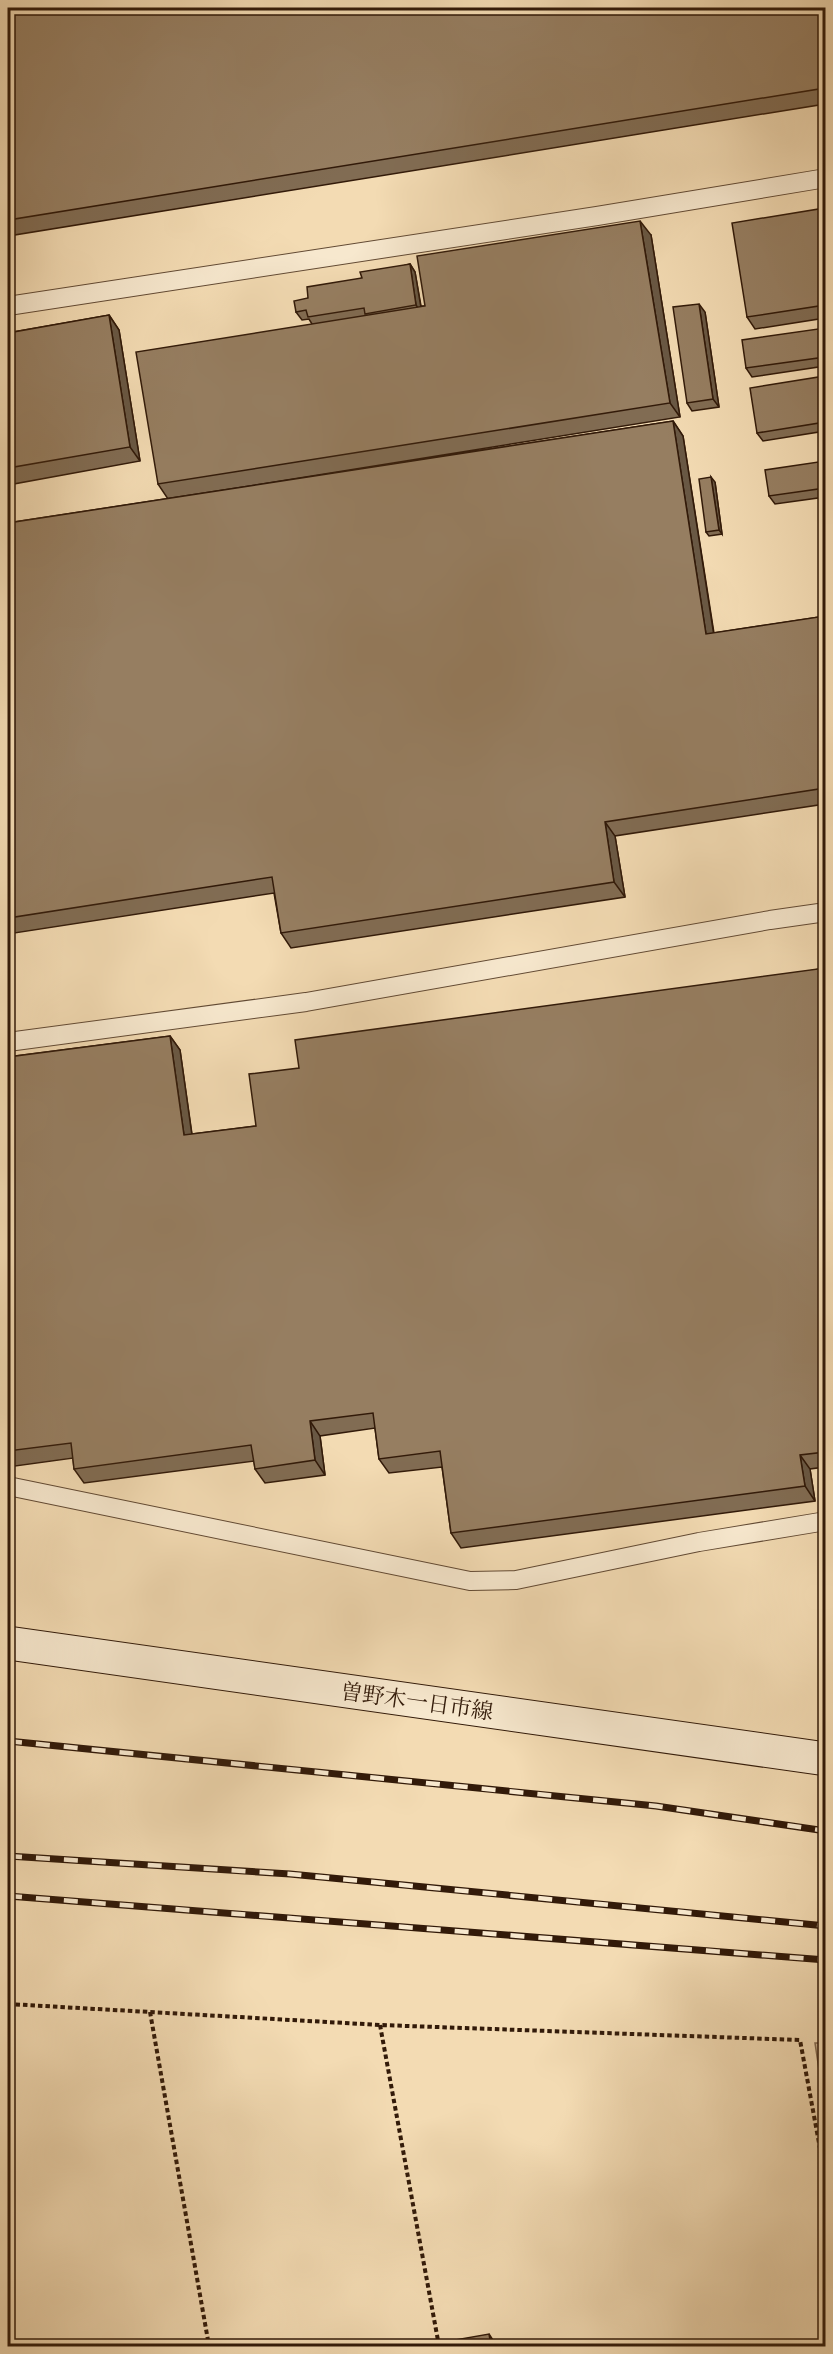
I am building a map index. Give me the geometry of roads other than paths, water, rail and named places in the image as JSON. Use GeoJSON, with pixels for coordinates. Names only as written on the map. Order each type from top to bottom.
{"type":"FeatureCollection","features":[{"type":"Feature","properties":{"kind":"main road","name":"曽野木一日市線"},"geometry":{"type":"LineString","coordinates":[[8,1643],[825,1759]]}},
{"type":"Feature","properties":{"kind":"lane"},"geometry":{"type":"LineString","coordinates":[[8,306],[597,216],[825,178]]}},
{"type":"Feature","properties":{"kind":"lane"},"geometry":{"type":"LineString","coordinates":[[8,1042],[306,1002],[825,912]]}},
{"type":"Feature","properties":{"kind":"lane"},"geometry":{"type":"LineString","coordinates":[[8,1486],[470,1581],[516,1580],[699,1542],[825,1521]]}},
{"type":"Feature","properties":{"kind":"railway"},"geometry":{"type":"LineString","coordinates":[[8,1741],[656,1806],[826,1831]]}},
{"type":"Feature","properties":{"kind":"railway"},"geometry":{"type":"LineString","coordinates":[[8,1856],[290,1874],[826,1926]]}},
{"type":"Feature","properties":{"kind":"railway"},"geometry":{"type":"LineString","coordinates":[[8,1896],[826,1960]]}}]}
